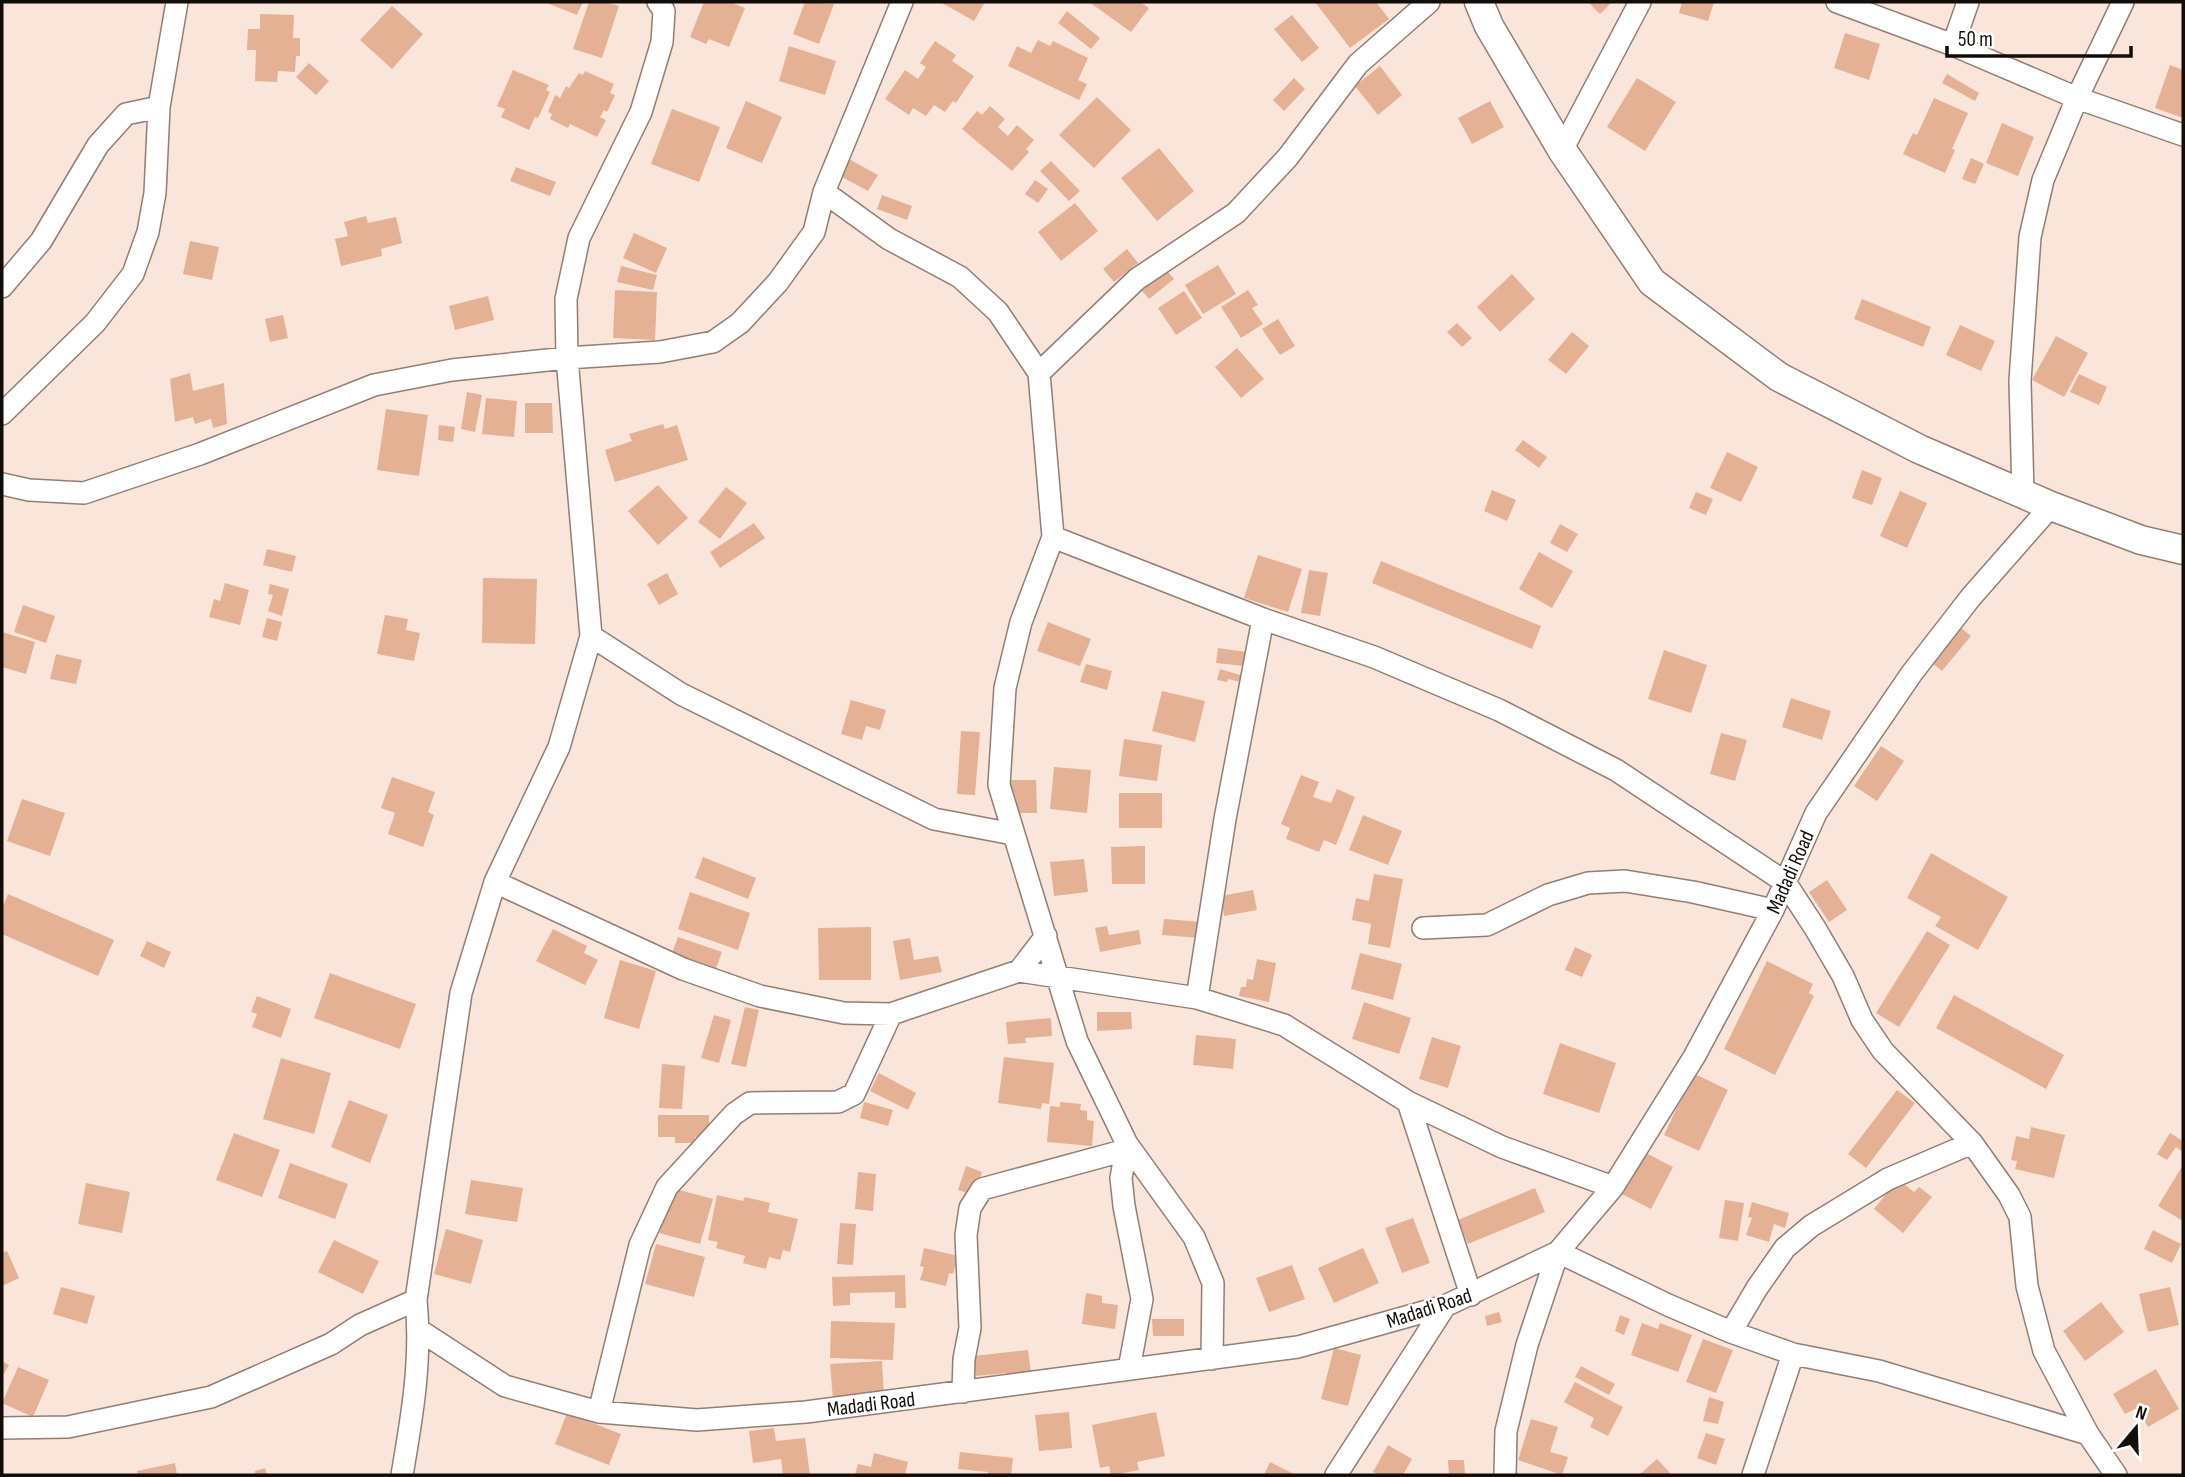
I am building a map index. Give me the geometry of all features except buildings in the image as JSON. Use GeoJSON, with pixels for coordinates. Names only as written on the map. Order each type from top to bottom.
{"type":"FeatureCollection","features":[{"type":"Feature","properties":{"kind":"main road"},"geometry":{"type":"LineString","coordinates":[[1479,2],[1489,26],[1562,150],[1652,282],[1779,377],[1919,449],[2051,506],[2141,540],[2183,550]]}},
{"type":"Feature","properties":{"kind":"street"},"geometry":{"type":"LineString","coordinates":[[2,414],[95,323],[133,274],[148,232],[155,193],[159,107],[177,2]]}},
{"type":"Feature","properties":{"kind":"street"},"geometry":{"type":"LineString","coordinates":[[402,1475],[414,1403],[419,1331],[416,1300],[461,993],[495,882],[559,747],[591,636],[567,358],[566,299],[579,238],[641,112],[662,42],[664,11],[658,2]]}},
{"type":"Feature","properties":{"kind":"street"},"geometry":{"type":"LineString","coordinates":[[2,484],[29,490],[84,493],[200,454],[374,385],[452,370],[660,352],[713,342],[740,323],[778,282],[814,232],[824,192],[902,2]]}},
{"type":"Feature","properties":{"kind":"street"},"geometry":{"type":"LineString","coordinates":[[1040,373],[1137,279],[1236,213],[1287,157],[1358,64],[1429,2]]}},
{"type":"Feature","properties":{"kind":"street"},"geometry":{"type":"LineString","coordinates":[[1562,150],[1640,2]]}},
{"type":"Feature","properties":{"kind":"street"},"geometry":{"type":"LineString","coordinates":[[1837,2],[1953,46],[2077,98],[2183,135]]}},
{"type":"Feature","properties":{"kind":"street"},"geometry":{"type":"LineString","coordinates":[[1953,46],[1968,2]]}},
{"type":"Feature","properties":{"kind":"street"},"geometry":{"type":"LineString","coordinates":[[2023,494],[2020,381],[2030,237],[2043,180],[2077,98],[2123,2]]}},
{"type":"Feature","properties":{"kind":"street"},"geometry":{"type":"LineString","coordinates":[[2,287],[41,242],[98,145],[126,114],[159,107]]}},
{"type":"Feature","properties":{"kind":"street"},"geometry":{"type":"LineString","coordinates":[[824,192],[889,239],[960,277],[998,312],[1040,373],[1053,537],[1021,622],[1004,688],[999,785],[1077,1041],[1127,1147],[1194,1237],[1213,1283],[1212,1359]]}},
{"type":"Feature","properties":{"kind":"street","name":"Madadi Road"},"geometry":{"type":"LineString","coordinates":[[419,1331],[505,1386],[600,1412],[697,1420],[806,1412],[1298,1347],[1445,1306],[1558,1252],[1613,1187],[1694,1058],[1773,910],[1816,813],[1912,673],[1971,597],[2051,506]]}},
{"type":"Feature","properties":{"kind":"street"},"geometry":{"type":"LineString","coordinates":[[1053,537],[1264,619],[1374,657],[1499,710],[1616,771],[1785,882],[1843,976],[1861,1020],[1883,1051],[1972,1143],[2009,1195],[2020,1217],[2027,1286],[2043,1351],[2088,1434],[2116,1475]]}},
{"type":"Feature","properties":{"kind":"street"},"geometry":{"type":"LineString","coordinates":[[1197,998],[1225,819],[1264,619]]}},
{"type":"Feature","properties":{"kind":"street"},"geometry":{"type":"LineString","coordinates":[[591,636],[681,694],[934,818],[1013,834]]}},
{"type":"Feature","properties":{"kind":"street"},"geometry":{"type":"LineString","coordinates":[[1423,928],[1488,925],[1548,895],[1588,883],[1625,881],[1693,892],[1773,910]]}},
{"type":"Feature","properties":{"kind":"street"},"geometry":{"type":"LineString","coordinates":[[495,882],[682,969],[760,996],[845,1013],[891,1014],[1019,971],[1197,998],[1284,1025],[1408,1102],[1502,1147],[1613,1187]]}},
{"type":"Feature","properties":{"kind":"street"},"geometry":{"type":"LineString","coordinates":[[1019,971],[1045,936]]}},
{"type":"Feature","properties":{"kind":"street"},"geometry":{"type":"LineString","coordinates":[[600,1412],[640,1245],[667,1187],[734,1114],[750,1103],[838,1102],[854,1094],[891,1014]]}},
{"type":"Feature","properties":{"kind":"street"},"geometry":{"type":"LineString","coordinates":[[1408,1102],[1472,1295]]}},
{"type":"Feature","properties":{"kind":"street"},"geometry":{"type":"LineString","coordinates":[[1731,1332],[1785,1248],[1811,1226],[1888,1179],[1972,1143]]}},
{"type":"Feature","properties":{"kind":"street"},"geometry":{"type":"LineString","coordinates":[[1127,1147],[1121,1178],[1142,1299],[1129,1368]]}},
{"type":"Feature","properties":{"kind":"street"},"geometry":{"type":"LineString","coordinates":[[963,1392],[964,1359],[970,1328],[966,1236],[970,1208],[982,1189],[1127,1147]]}},
{"type":"Feature","properties":{"kind":"street"},"geometry":{"type":"LineString","coordinates":[[1504,1475],[1506,1431],[1527,1345],[1558,1252],[1731,1332],[1793,1354],[1879,1371],[2088,1434]]}},
{"type":"Feature","properties":{"kind":"street"},"geometry":{"type":"LineString","coordinates":[[2,1428],[68,1427],[211,1397],[331,1344],[360,1325],[416,1300]]}},
{"type":"Feature","properties":{"kind":"street"},"geometry":{"type":"LineString","coordinates":[[1336,1475],[1445,1306]]}},
{"type":"Feature","properties":{"kind":"street"},"geometry":{"type":"LineString","coordinates":[[1754,1475],[1793,1354]]}}]}
